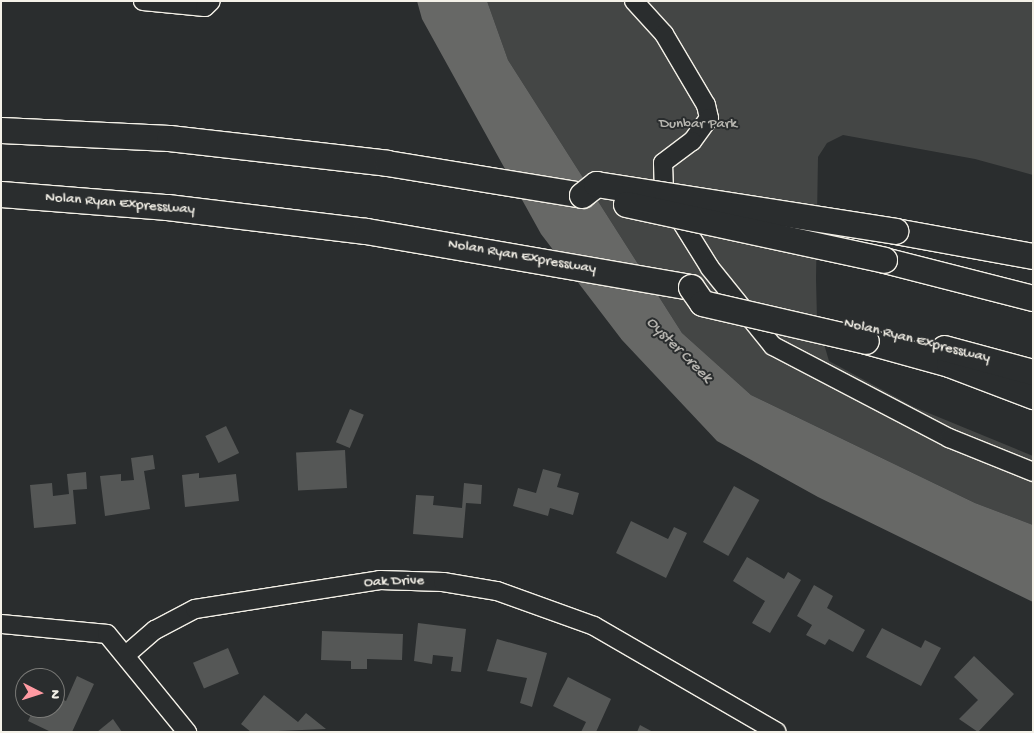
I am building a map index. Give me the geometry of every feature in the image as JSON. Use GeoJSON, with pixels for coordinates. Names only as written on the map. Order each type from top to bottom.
{"type":"FeatureCollection","features":[{"type":"Feature","properties":{"kind":"highway"},"geometry":{"type":"LineString","coordinates":[[1,130],[169,138],[435,170],[582,195],[884,260],[1033,298]]}},
{"type":"Feature","properties":{"kind":"highway"},"geometry":{"type":"LineString","coordinates":[[582,195],[596,184],[1033,256]]}},
{"type":"Feature","properties":{"kind":"highway","name":"Nolan Ryan Expressway"},"geometry":{"type":"LineString","coordinates":[[1,194],[167,207],[418,239],[691,287],[702,303],[865,335],[1033,372]]}},
{"type":"Feature","properties":{"kind":"highway"},"geometry":{"type":"LineString","coordinates":[[865,335],[1033,396]]}},
{"type":"Feature","properties":{"kind":"street"},"geometry":{"type":"LineString","coordinates":[[142,1],[205,7],[211,1]]}},
{"type":"Feature","properties":{"kind":"street"},"geometry":{"type":"LineString","coordinates":[[634,1],[664,34],[706,105],[709,118],[692,141],[663,163],[664,194],[710,268],[773,346],[949,438],[1033,472]]}},
{"type":"Feature","properties":{"kind":"street","name":"Oak Drive"},"geometry":{"type":"LineString","coordinates":[[126,654],[155,630],[195,608],[380,580],[443,582],[497,591],[594,626],[777,732]]}},
{"type":"Feature","properties":{"kind":"street"},"geometry":{"type":"LineString","coordinates":[[1,624],[107,634],[126,654],[187,732]]}},
{"type":"Feature","properties":{"kind":"green space","name":"Dunbar Park"},"geometry":{"type":"Polygon","coordinates":[[[487,1],[1033,1],[1033,175],[975,159],[843,135],[827,143],[818,157],[816,279],[817,320],[829,361],[914,407],[1033,456],[1033,525],[975,503],[751,395],[682,333],[508,60],[487,1]]]}},
{"type":"Feature","properties":{"kind":"water","name":"Oyster Creek"},"geometry":{"type":"Polygon","coordinates":[[[417,1],[487,1],[508,60],[682,333],[751,395],[975,503],[1033,525],[1033,602],[818,497],[717,441],[622,340],[541,234],[422,19],[417,1]]]}},
{"type":"Feature","properties":{"kind":"building"},"geometry":{"type":"Polygon","coordinates":[[[350,409],[364,415],[350,448],[336,442],[350,409]]]}},
{"type":"Feature","properties":{"kind":"building"},"geometry":{"type":"Polygon","coordinates":[[[226,426],[239,453],[218,463],[205,436],[226,426]]]}},
{"type":"Feature","properties":{"kind":"building"},"geometry":{"type":"Polygon","coordinates":[[[345,450],[347,488],[298,491],[296,453],[345,450]]]}},
{"type":"Feature","properties":{"kind":"building"},"geometry":{"type":"Polygon","coordinates":[[[153,455],[155,469],[144,471],[150,509],[105,516],[100,476],[121,474],[121,481],[134,480],[131,458],[153,455]]]}},
{"type":"Feature","properties":{"kind":"building"},"geometry":{"type":"Polygon","coordinates":[[[543,469],[561,474],[557,487],[579,493],[573,515],[550,508],[548,516],[513,506],[518,488],[536,493],[543,469]]]}},
{"type":"Feature","properties":{"kind":"building"},"geometry":{"type":"Polygon","coordinates":[[[86,472],[87,489],[73,490],[76,524],[34,528],[30,485],[52,483],[53,496],[69,494],[67,474],[86,472]]]}},
{"type":"Feature","properties":{"kind":"building"},"geometry":{"type":"Polygon","coordinates":[[[199,473],[199,478],[236,474],[239,501],[185,507],[182,475],[199,473]]]}},
{"type":"Feature","properties":{"kind":"building"},"geometry":{"type":"Polygon","coordinates":[[[464,483],[482,485],[481,504],[466,503],[463,538],[413,534],[416,495],[434,496],[433,505],[462,508],[464,483]]]}},
{"type":"Feature","properties":{"kind":"building"},"geometry":{"type":"Polygon","coordinates":[[[734,486],[759,500],[728,556],[703,542],[734,486]]]}},
{"type":"Feature","properties":{"kind":"building"},"geometry":{"type":"Polygon","coordinates":[[[631,521],[668,539],[674,527],[687,533],[666,578],[616,553],[631,521]]]}},
{"type":"Feature","properties":{"kind":"building"},"geometry":{"type":"Polygon","coordinates":[[[747,557],[784,579],[788,572],[801,580],[770,633],[752,623],[765,601],[733,581],[747,557]]]}},
{"type":"Feature","properties":{"kind":"building"},"geometry":{"type":"Polygon","coordinates":[[[814,585],[833,596],[827,608],[865,630],[853,652],[829,639],[825,645],[806,635],[812,625],[797,616],[814,585]]]}},
{"type":"Feature","properties":{"kind":"building"},"geometry":{"type":"Polygon","coordinates":[[[418,623],[466,629],[461,672],[451,671],[453,657],[433,655],[432,664],[414,661],[418,623]]]}},
{"type":"Feature","properties":{"kind":"building"},"geometry":{"type":"Polygon","coordinates":[[[882,628],[921,648],[925,640],[941,648],[921,686],[866,657],[882,628]]]}},
{"type":"Feature","properties":{"kind":"building"},"geometry":{"type":"Polygon","coordinates":[[[322,631],[403,634],[402,660],[367,659],[367,669],[351,669],[351,661],[321,660],[322,631]]]}},
{"type":"Feature","properties":{"kind":"building"},"geometry":{"type":"Polygon","coordinates":[[[497,639],[547,653],[532,707],[520,703],[527,678],[487,671],[497,639]]]}},
{"type":"Feature","properties":{"kind":"building"},"geometry":{"type":"Polygon","coordinates":[[[228,648],[239,674],[204,689],[193,663],[228,648]]]}},
{"type":"Feature","properties":{"kind":"building"},"geometry":{"type":"Polygon","coordinates":[[[974,656],[1014,694],[978,732],[959,719],[978,700],[954,677],[974,656]]]}},
{"type":"Feature","properties":{"kind":"building"},"geometry":{"type":"Polygon","coordinates":[[[77,676],[94,684],[72,732],[51,732],[28,721],[29,718],[65,718],[66,701],[77,676]]]}},
{"type":"Feature","properties":{"kind":"building"},"geometry":{"type":"Polygon","coordinates":[[[568,677],[611,699],[596,732],[581,732],[586,722],[553,706],[568,677]]]}},
{"type":"Feature","properties":{"kind":"building"},"geometry":{"type":"Polygon","coordinates":[[[264,695],[298,722],[306,713],[326,729],[251,732],[241,724],[264,695]]]}},
{"type":"Feature","properties":{"kind":"building"},"geometry":{"type":"Polygon","coordinates":[[[113,719],[122,732],[97,732],[113,719]]]}},
{"type":"Feature","properties":{"kind":"building"},"geometry":{"type":"Polygon","coordinates":[[[640,725],[653,732],[637,732],[640,725]]]}}]}
